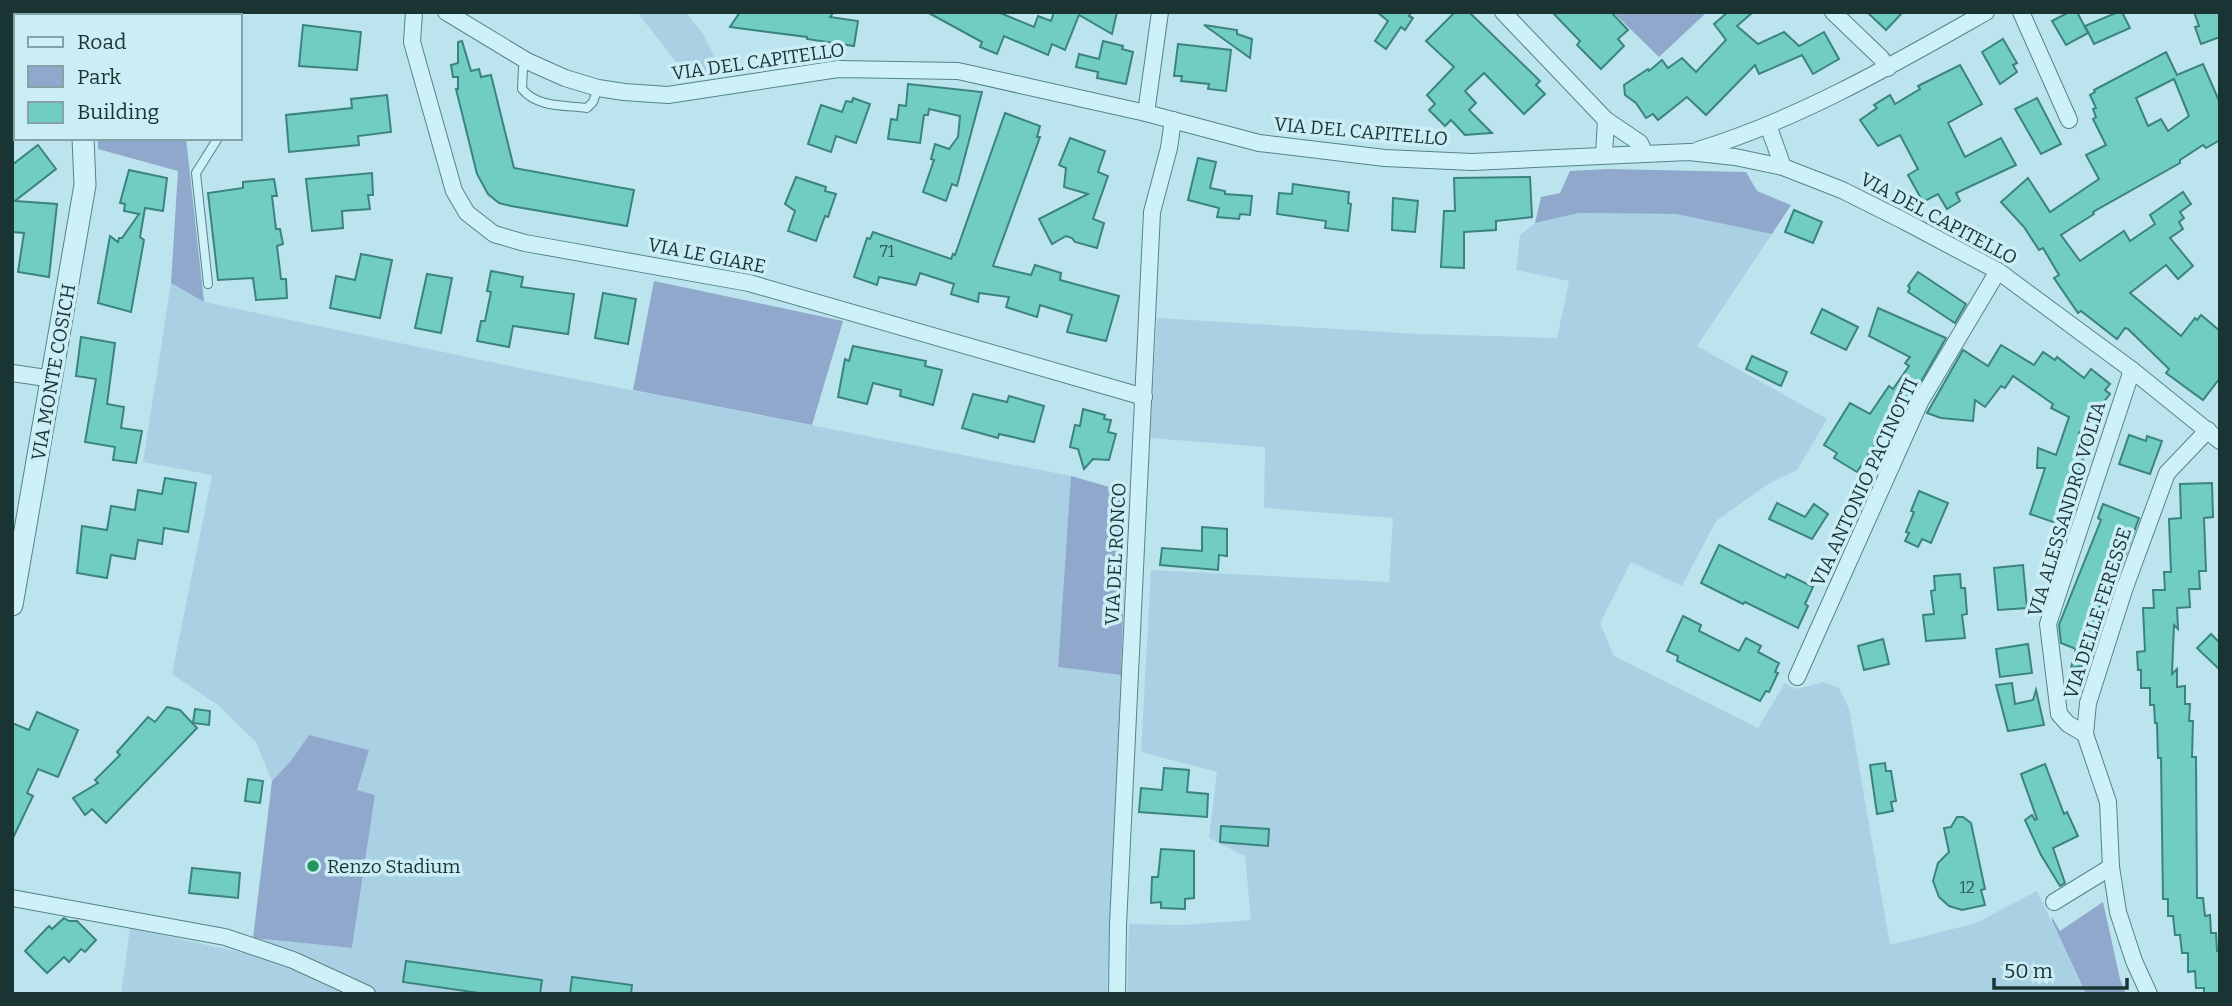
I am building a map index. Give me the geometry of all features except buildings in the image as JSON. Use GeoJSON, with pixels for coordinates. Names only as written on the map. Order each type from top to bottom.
{"type":"FeatureCollection","features":[{"type":"Feature","properties":{"kind":"street","name":"VIA LE GIARE"},"geometry":{"type":"LineString","coordinates":[[414,12],[412,42],[454,191],[467,213],[494,234],[525,243],[749,283],[1144,397]]}},
{"type":"Feature","properties":{"kind":"street","name":"VIA DEL CAPITELLO"},"geometry":{"type":"LineString","coordinates":[[446,12],[527,61],[565,78],[598,88],[668,95],[838,69],[958,71],[1146,113],[1259,143],[1385,158],[1472,162],[1689,152],[1735,157],[1783,167],[1854,197],[1997,271],[2132,370],[2214,435]]}},
{"type":"Feature","properties":{"kind":"street"},"geometry":{"type":"LineString","coordinates":[[1146,113],[1160,12]]}},
{"type":"Feature","properties":{"kind":"street"},"geometry":{"type":"LineString","coordinates":[[1503,12],[1606,120],[1640,143],[1644,154]]}},
{"type":"Feature","properties":{"kind":"street"},"geometry":{"type":"LineString","coordinates":[[1833,12],[1888,68]]}},
{"type":"Feature","properties":{"kind":"street"},"geometry":{"type":"LineString","coordinates":[[1689,152],[1729,141],[1768,125],[1888,68],[1986,12]]}},
{"type":"Feature","properties":{"kind":"street"},"geometry":{"type":"LineString","coordinates":[[2021,12],[2069,120]]}},
{"type":"Feature","properties":{"kind":"street","name":"VIA DEL RONCO"},"geometry":{"type":"LineString","coordinates":[[1117,994],[1152,212],[1169,148],[1173,120]]}},
{"type":"Feature","properties":{"kind":"street"},"geometry":{"type":"LineString","coordinates":[[1604,155],[1606,120]]}},
{"type":"Feature","properties":{"kind":"street"},"geometry":{"type":"LineString","coordinates":[[1768,125],[1783,167]]}},
{"type":"Feature","properties":{"kind":"street","name":"VIA MONTE COSICH"},"geometry":{"type":"LineString","coordinates":[[13,603],[85,185],[83,140]]}},
{"type":"Feature","properties":{"kind":"street","name":"VIA ANTONIO PACINOTTI"},"geometry":{"type":"LineString","coordinates":[[1797,677],[1920,402],[1997,271]]}},
{"type":"Feature","properties":{"kind":"street","name":"VIA ALESSANDRO VOLTA"},"geometry":{"type":"LineString","coordinates":[[2085,734],[2068,724],[2059,714],[2048,624],[2132,370]]}},
{"type":"Feature","properties":{"kind":"street"},"geometry":{"type":"LineString","coordinates":[[12,373],[53,379]]}},
{"type":"Feature","properties":{"kind":"street","name":"VIA DELLE FERESSE"},"geometry":{"type":"LineString","coordinates":[[2149,994],[2134,961],[2118,912],[2111,867],[2108,802],[2085,734],[2088,703],[2124,590],[2167,473],[2214,435]]}},
{"type":"Feature","properties":{"kind":"street"},"geometry":{"type":"LineString","coordinates":[[2054,902],[2111,867]]}},
{"type":"Feature","properties":{"kind":"street"},"geometry":{"type":"LineString","coordinates":[[12,898],[225,937],[293,960],[367,994]]}},
{"type":"Feature","properties":{"kind":"lane"},"geometry":{"type":"LineString","coordinates":[[527,61],[523,68],[522,89],[529,98],[544,104],[587,108],[593,102],[598,88]]}},
{"type":"Feature","properties":{"kind":"lane"},"geometry":{"type":"LineString","coordinates":[[208,284],[196,173],[217,140]]}},
{"type":"Feature","properties":{"kind":"shaded area"},"geometry":{"type":"Polygon","coordinates":[[[637,12],[686,12],[703,34],[724,75],[687,76],[637,12]]]}},
{"type":"Feature","properties":{"kind":"shaded area"},"geometry":{"type":"Polygon","coordinates":[[[1579,213],[1676,214],[1772,234],[1697,346],[1827,419],[1797,470],[1768,484],[1716,521],[1682,586],[1631,562],[1600,623],[1614,656],[1758,728],[1785,683],[1796,689],[1824,682],[1839,688],[1849,709],[1890,945],[1976,923],[2037,891],[2086,994],[1127,994],[1129,924],[1183,925],[1251,920],[1245,856],[1209,838],[1217,772],[1141,752],[1151,570],[1389,582],[1393,518],[1264,508],[1265,447],[1150,438],[1157,318],[1419,334],[1557,338],[1569,281],[1516,270],[1520,235],[1535,223],[1579,213]]]}},
{"type":"Feature","properties":{"kind":"shaded area"},"geometry":{"type":"Polygon","coordinates":[[[171,283],[204,302],[534,371],[1071,476],[1058,667],[1121,675],[1107,994],[121,994],[130,928],[244,953],[253,938],[352,948],[375,795],[357,791],[309,735],[290,762],[272,781],[256,742],[218,705],[172,674],[212,475],[143,462],[171,283]]]}},
{"type":"Feature","properties":{"kind":"green space"},"geometry":{"type":"Polygon","coordinates":[[[93,12],[224,12],[224,14],[93,12]]]}},
{"type":"Feature","properties":{"kind":"green space"},"geometry":{"type":"Polygon","coordinates":[[[1613,12],[1707,12],[1659,57],[1613,12]]]}},
{"type":"Feature","properties":{"kind":"green space"},"geometry":{"type":"Polygon","coordinates":[[[98,140],[186,140],[204,302],[171,283],[178,171],[98,149],[98,140]]]}},
{"type":"Feature","properties":{"kind":"green space"},"geometry":{"type":"Polygon","coordinates":[[[1609,169],[1746,172],[1757,191],[1791,205],[1772,234],[1676,214],[1579,213],[1535,223],[1541,197],[1560,193],[1570,171],[1609,169]]]}},
{"type":"Feature","properties":{"kind":"green space"},"geometry":{"type":"Polygon","coordinates":[[[654,281],[843,321],[812,425],[633,390],[654,281]]]}},
{"type":"Feature","properties":{"kind":"green space"},"geometry":{"type":"Polygon","coordinates":[[[1071,476],[1127,492],[1121,675],[1058,667],[1071,476]]]}},
{"type":"Feature","properties":{"kind":"green space","name":"Renzo Stadium"},"geometry":{"type":"Polygon","coordinates":[[[309,735],[369,750],[357,790],[375,795],[352,948],[253,938],[272,781],[290,762],[309,735]]]}},
{"type":"Feature","properties":{"kind":"green space"},"geometry":{"type":"Polygon","coordinates":[[[2103,902],[2120,979],[2126,994],[2086,994],[2052,921],[2052,917],[2060,931],[2103,902]]]}},
{"type":"Feature","properties":{"kind":"place","name":"Renzo Stadium"},"geometry":{"type":"Point","coordinates":[313,866]}}]}
